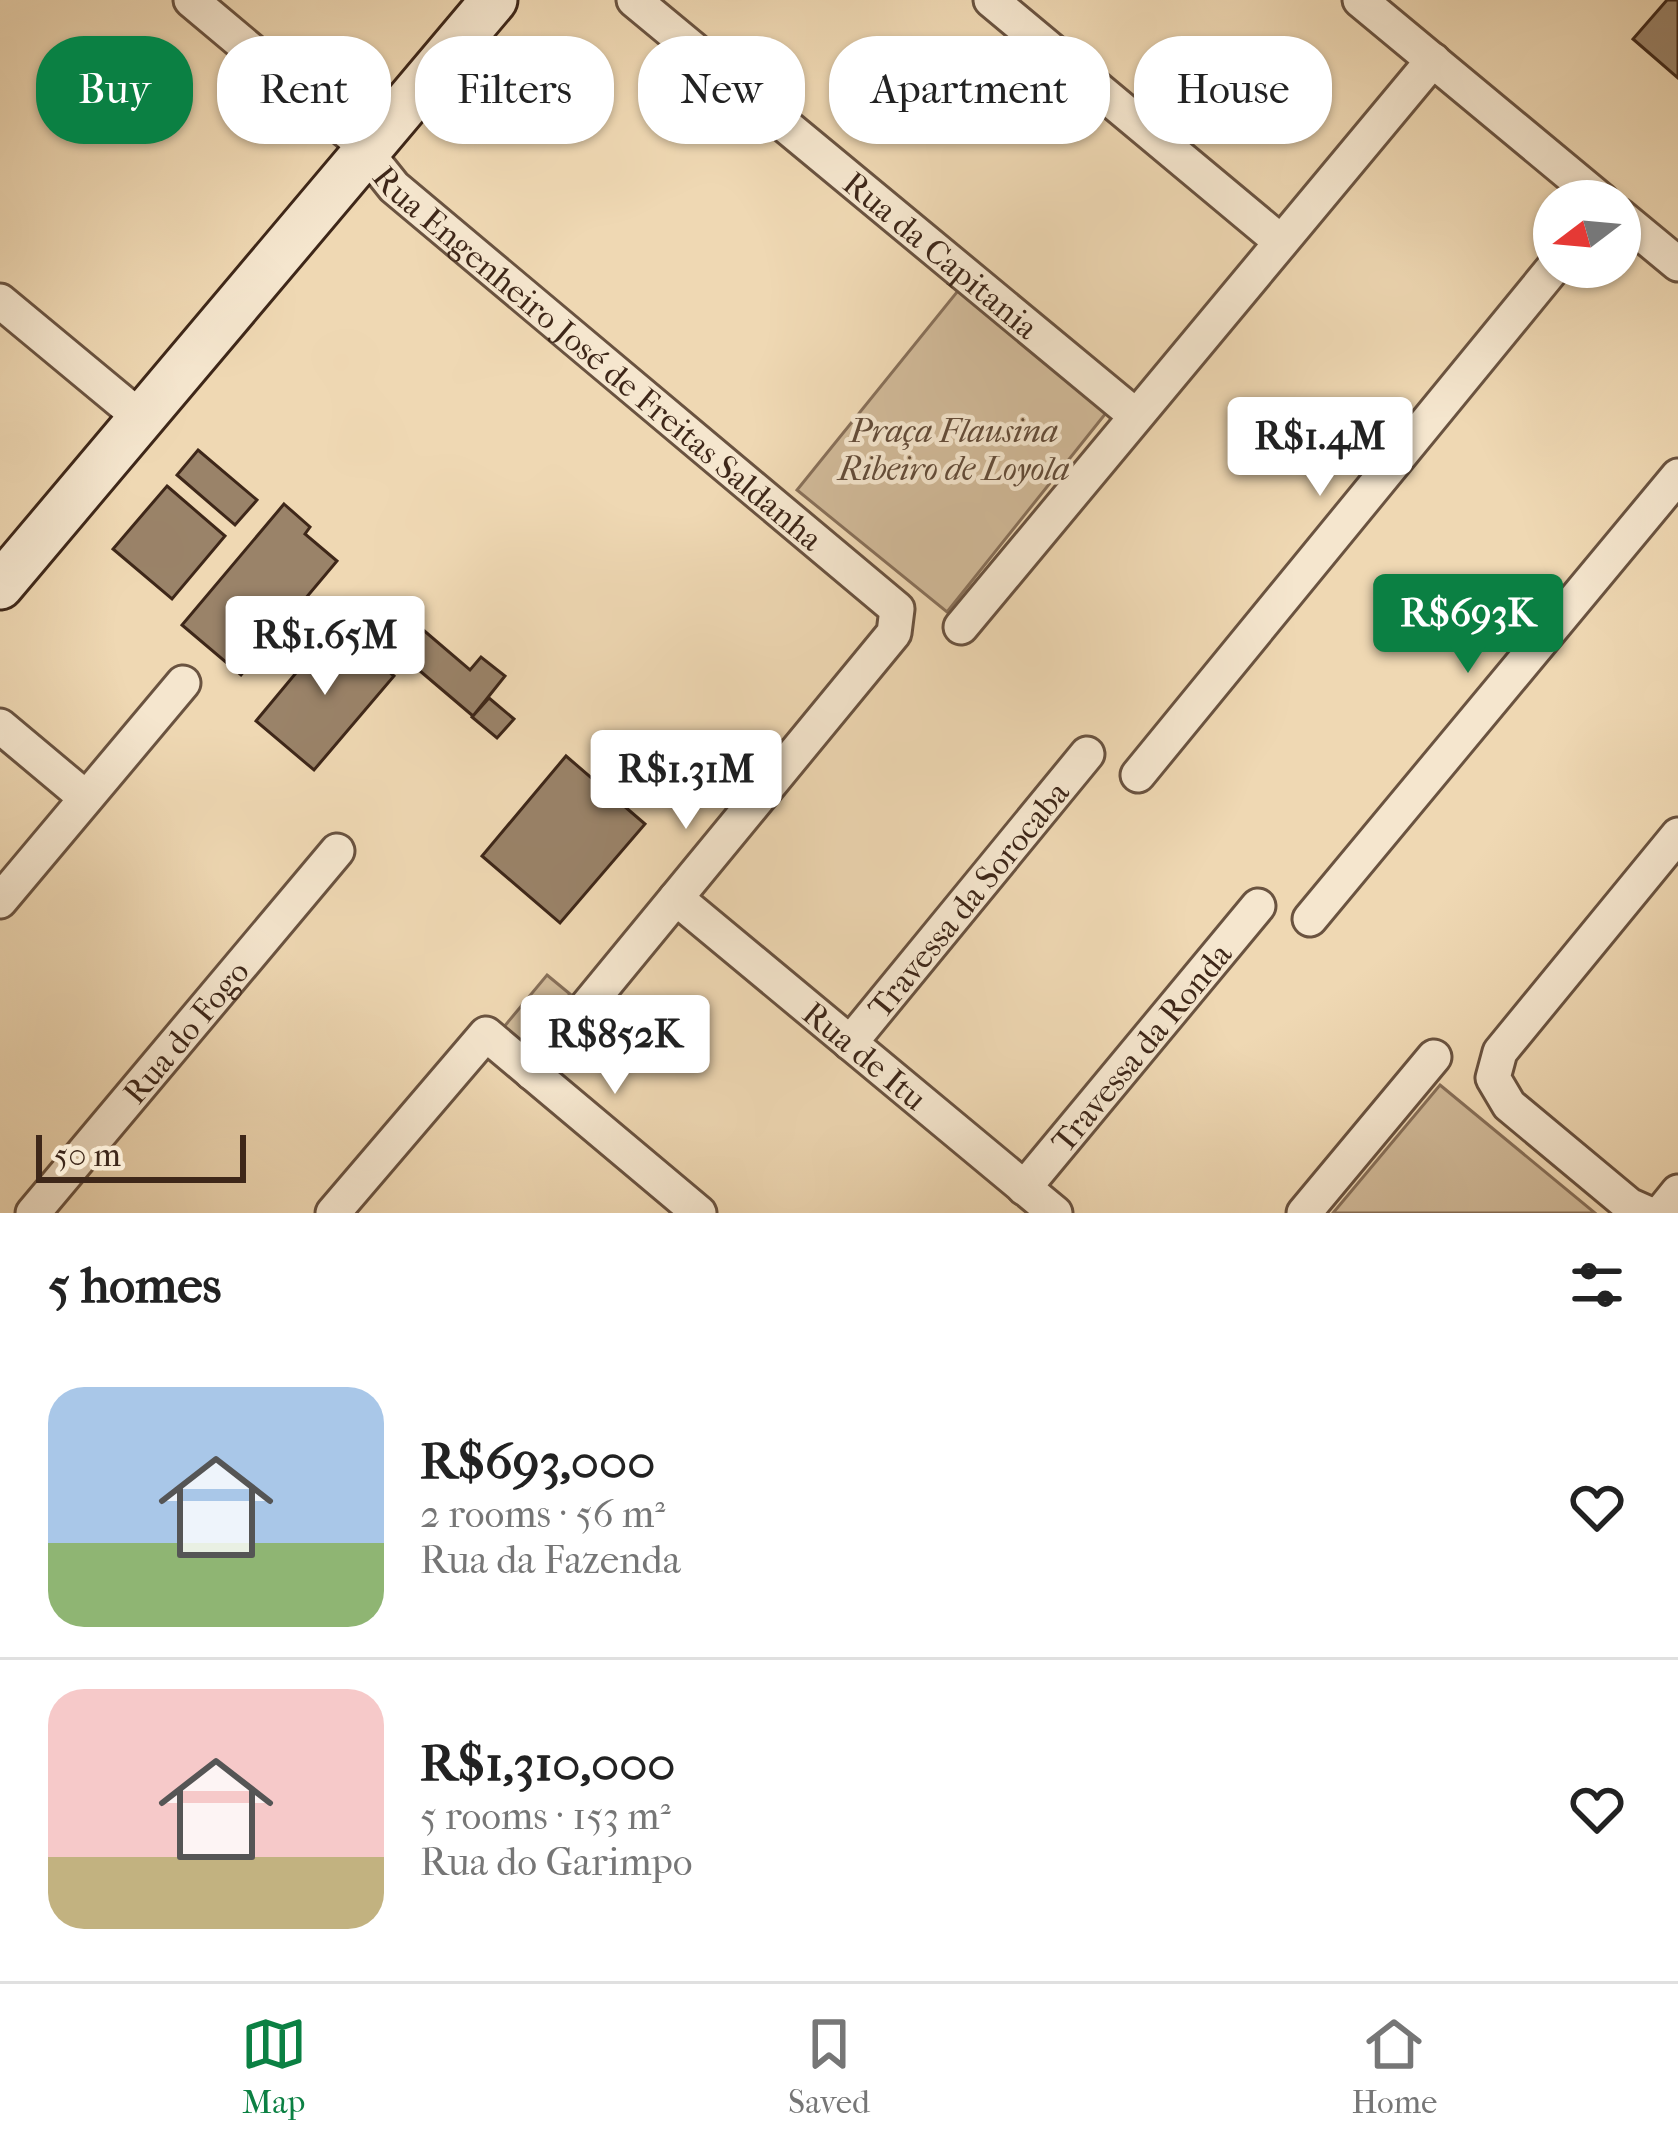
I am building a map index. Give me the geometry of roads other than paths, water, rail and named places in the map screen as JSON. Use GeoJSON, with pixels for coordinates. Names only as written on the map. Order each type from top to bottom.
{"type":"FeatureCollection","features":[{"type":"Feature","properties":{"kind":"street","name":"Rua Engenheiro José de Freitas Saldanha"},"geometry":{"type":"LineString","coordinates":[[191,0],[365,153],[394,188],[891,601],[898,617],[894,633],[676,898]]}},
{"type":"Feature","properties":{"kind":"street"},"geometry":{"type":"LineString","coordinates":[[0,586],[494,0]]}},
{"type":"Feature","properties":{"kind":"street","name":"Rua da Capitania"},"geometry":{"type":"LineString","coordinates":[[634,0],[1136,416]]}},
{"type":"Feature","properties":{"kind":"street"},"geometry":{"type":"LineString","coordinates":[[991,0],[1281,242]]}},
{"type":"Feature","properties":{"kind":"street"},"geometry":{"type":"LineString","coordinates":[[1360,0],[1577,180]]}},
{"type":"Feature","properties":{"kind":"street"},"geometry":{"type":"LineString","coordinates":[[961,627],[1433,60]]}},
{"type":"Feature","properties":{"kind":"street"},"geometry":{"type":"LineString","coordinates":[[1641,233],[1678,264]]}},
{"type":"Feature","properties":{"kind":"street"},"geometry":{"type":"LineString","coordinates":[[1138,775],[1537,288]]}},
{"type":"Feature","properties":{"kind":"street"},"geometry":{"type":"LineString","coordinates":[[0,301],[141,418]]}},
{"type":"Feature","properties":{"kind":"street"},"geometry":{"type":"LineString","coordinates":[[1310,919],[1678,476]]}},
{"type":"Feature","properties":{"kind":"street"},"geometry":{"type":"LineString","coordinates":[[0,901],[183,683]]}},
{"type":"Feature","properties":{"kind":"street"},"geometry":{"type":"LineString","coordinates":[[0,725],[86,798]]}},
{"type":"Feature","properties":{"kind":"street","name":"Travessa da Sorocaba"},"geometry":{"type":"LineString","coordinates":[[850,1043],[1087,754]]}},
{"type":"Feature","properties":{"kind":"street"},"geometry":{"type":"LineString","coordinates":[[1647,1213],[1629,1205],[1509,1105],[1493,1078],[1501,1052],[1678,835]]}},
{"type":"Feature","properties":{"kind":"street","name":"Rua do Fogo"},"geometry":{"type":"LineString","coordinates":[[33,1213],[337,851]]}},
{"type":"Feature","properties":{"kind":"street"},"geometry":{"type":"LineString","coordinates":[[532,1073],[676,898]]}},
{"type":"Feature","properties":{"kind":"street","name":"Rua de Itu"},"geometry":{"type":"LineString","coordinates":[[676,898],[1055,1213]]}},
{"type":"Feature","properties":{"kind":"street","name":"Travessa da Ronda"},"geometry":{"type":"LineString","coordinates":[[1024,1188],[1258,906]]}},
{"type":"Feature","properties":{"kind":"street"},"geometry":{"type":"LineString","coordinates":[[339,1211],[486,1034],[699,1213]]}},
{"type":"Feature","properties":{"kind":"street"},"geometry":{"type":"LineString","coordinates":[[1304,1213],[1434,1057]]}},
{"type":"Feature","properties":{"kind":"street"},"geometry":{"type":"LineString","coordinates":[[1661,1213],[1678,1192]]}},
{"type":"Feature","properties":{"kind":"park label","name":"Praça Flausina Ribeiro de Loyola"},"geometry":{"type":"Point","coordinates":[954,449]}}]}
